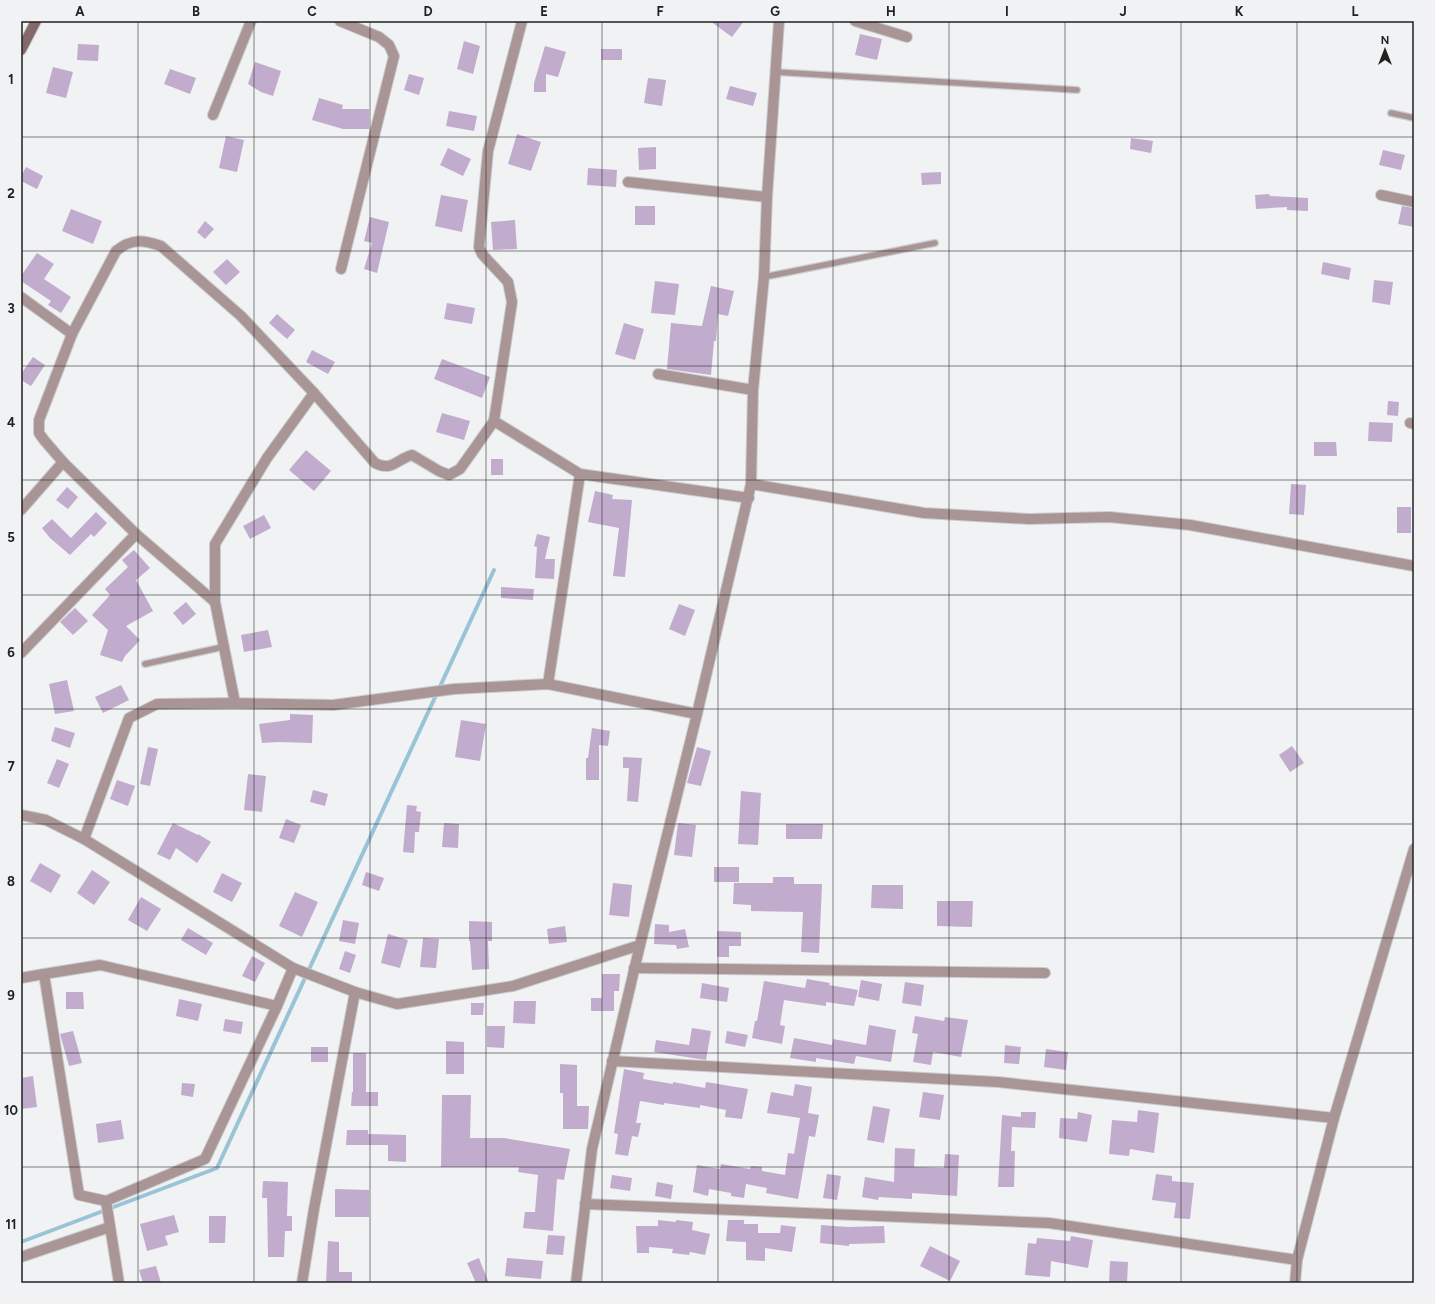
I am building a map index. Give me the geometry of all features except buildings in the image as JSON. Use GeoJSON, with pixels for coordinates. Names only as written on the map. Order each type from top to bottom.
{"type":"FeatureCollection","features":[{"type":"Feature","properties":{"kind":"street"},"geometry":{"type":"LineString","coordinates":[[21,50],[36,21]]}},
{"type":"Feature","properties":{"kind":"street"},"geometry":{"type":"LineString","coordinates":[[213,115],[251,21]]}},
{"type":"Feature","properties":{"kind":"street"},"geometry":{"type":"LineString","coordinates":[[340,21],[379,37],[389,45],[394,56],[341,269]]}},
{"type":"Feature","properties":{"kind":"street"},"geometry":{"type":"LineString","coordinates":[[214,602],[136,534],[63,462],[39,433],[39,420],[72,334],[116,251],[125,243],[135,241],[148,242],[161,246],[241,316],[314,393],[375,463],[383,467],[392,465],[406,456],[412,455],[439,471],[449,475],[460,469],[494,421],[512,302],[508,282],[482,254],[479,247],[488,151],[522,21]]}},
{"type":"Feature","properties":{"kind":"street"},"geometry":{"type":"LineString","coordinates":[[576,1283],[592,1149],[634,968],[749,498],[751,484],[753,390],[764,277],[767,197],[779,21]]}},
{"type":"Feature","properties":{"kind":"street"},"geometry":{"type":"LineString","coordinates":[[855,21],[907,37]]}},
{"type":"Feature","properties":{"kind":"street"},"geometry":{"type":"LineString","coordinates":[[628,182],[767,197]]}},
{"type":"Feature","properties":{"kind":"street"},"geometry":{"type":"LineString","coordinates":[[1381,195],[1414,202]]}},
{"type":"Feature","properties":{"kind":"street"},"geometry":{"type":"LineString","coordinates":[[21,297],[72,334]]}},
{"type":"Feature","properties":{"kind":"street"},"geometry":{"type":"LineString","coordinates":[[658,374],[753,390]]}},
{"type":"Feature","properties":{"kind":"street"},"geometry":{"type":"LineString","coordinates":[[234,703],[214,602],[215,544],[267,458],[314,393]]}},
{"type":"Feature","properties":{"kind":"street"},"geometry":{"type":"LineString","coordinates":[[494,421],[580,474],[749,498]]}},
{"type":"Feature","properties":{"kind":"street"},"geometry":{"type":"LineString","coordinates":[[21,510],[63,462]]}},
{"type":"Feature","properties":{"kind":"street"},"geometry":{"type":"LineString","coordinates":[[548,684],[580,474]]}},
{"type":"Feature","properties":{"kind":"street"},"geometry":{"type":"LineString","coordinates":[[751,484],[924,513],[1029,519],[1109,517],[1190,525],[1414,566]]}},
{"type":"Feature","properties":{"kind":"street"},"geometry":{"type":"LineString","coordinates":[[21,653],[136,534]]}},
{"type":"Feature","properties":{"kind":"street"},"geometry":{"type":"LineString","coordinates":[[84,838],[129,718],[157,704],[234,703],[333,705],[454,688],[548,684],[697,714]]}},
{"type":"Feature","properties":{"kind":"street"},"geometry":{"type":"LineString","coordinates":[[21,815],[46,820],[84,838],[293,968],[355,992],[397,1004],[513,986],[640,945]]}},
{"type":"Feature","properties":{"kind":"street"},"geometry":{"type":"LineString","coordinates":[[1295,1283],[1297,1260],[1334,1118],[1414,849]]}},
{"type":"Feature","properties":{"kind":"street"},"geometry":{"type":"LineString","coordinates":[[21,978],[100,965],[277,1006]]}},
{"type":"Feature","properties":{"kind":"street"},"geometry":{"type":"LineString","coordinates":[[44,974],[79,1195],[106,1204],[205,1159],[277,1006],[293,968]]}},
{"type":"Feature","properties":{"kind":"street"},"geometry":{"type":"LineString","coordinates":[[634,968],[1045,973]]}},
{"type":"Feature","properties":{"kind":"street"},"geometry":{"type":"LineString","coordinates":[[302,1283],[314,1209],[355,992]]}},
{"type":"Feature","properties":{"kind":"street"},"geometry":{"type":"LineString","coordinates":[[612,1061],[998,1082],[1334,1118]]}},
{"type":"Feature","properties":{"kind":"street"},"geometry":{"type":"LineString","coordinates":[[106,1204],[119,1283]]}},
{"type":"Feature","properties":{"kind":"street"},"geometry":{"type":"LineString","coordinates":[[585,1204],[1049,1223],[1297,1260]]}},
{"type":"Feature","properties":{"kind":"street"},"geometry":{"type":"LineString","coordinates":[[21,1257],[109,1222]]}},
{"type":"Feature","properties":{"kind":"lane"},"geometry":{"type":"LineString","coordinates":[[775,72],[1077,90]]}},
{"type":"Feature","properties":{"kind":"lane"},"geometry":{"type":"LineString","coordinates":[[1391,113],[1414,118]]}},
{"type":"Feature","properties":{"kind":"lane"},"geometry":{"type":"LineString","coordinates":[[764,277],[935,243]]}},
{"type":"Feature","properties":{"kind":"lane"},"geometry":{"type":"LineString","coordinates":[[145,664],[223,646]]}},
{"type":"Feature","properties":{"kind":"waterway"},"geometry":{"type":"LineString","coordinates":[[21,1242],[217,1168],[494,570]]}}]}
